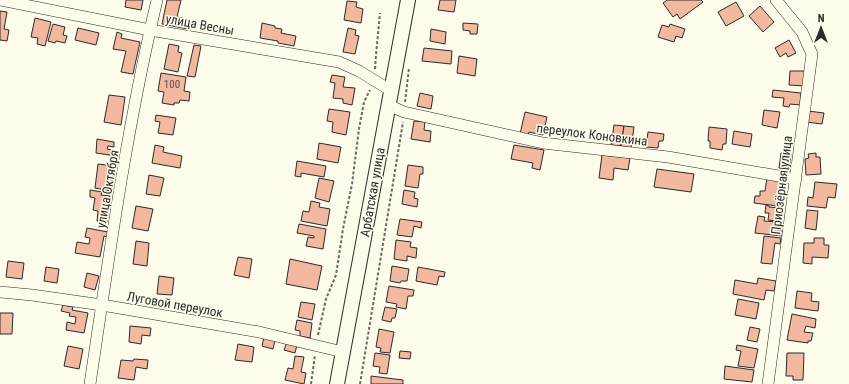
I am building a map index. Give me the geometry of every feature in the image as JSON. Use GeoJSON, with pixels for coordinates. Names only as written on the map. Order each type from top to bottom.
{"type":"FeatureCollection","features":[{"type":"Feature","properties":{"kind":"main road","name":"Арбатская улица"},"geometry":{"type":"LineString","coordinates":[[336,384],[408,0]]}},
{"type":"Feature","properties":{"kind":"street","name":"улица Весны"},"geometry":{"type":"LineString","coordinates":[[0,0],[150,30],[338,62],[359,71],[390,90]]}},
{"type":"Feature","properties":{"kind":"street","name":"улица Октября"},"geometry":{"type":"LineString","coordinates":[[90,384],[124,170],[157,0]]}},
{"type":"Feature","properties":{"kind":"street","name":"Приозёрная улица"},"geometry":{"type":"LineString","coordinates":[[768,384],[812,54],[802,32],[776,0]]}},
{"type":"Feature","properties":{"kind":"street","name":"переулок Коновкина"},"geometry":{"type":"LineString","coordinates":[[388,105],[404,112],[543,143],[668,157],[796,179]]}},
{"type":"Feature","properties":{"kind":"street","name":"Луговой переулок"},"geometry":{"type":"LineString","coordinates":[[0,292],[102,305],[258,332],[316,347],[343,352]]}},
{"type":"Feature","properties":{"kind":"path"},"geometry":{"type":"LineString","coordinates":[[311,384],[316,347],[326,299],[336,275],[352,184],[364,102],[375,80],[380,13]]}},
{"type":"Feature","properties":{"kind":"path"},"geometry":{"type":"LineString","coordinates":[[360,384],[404,112]]}},
{"type":"Feature","properties":{"kind":"building"},"geometry":{"type":"Polygon","coordinates":[[[126,0],[143,0],[141,10],[125,7],[126,0]]]}},
{"type":"Feature","properties":{"kind":"building"},"geometry":{"type":"Polygon","coordinates":[[[167,0],[181,0],[177,17],[183,18],[182,21],[190,23],[188,29],[162,24],[167,0]]]}},
{"type":"Feature","properties":{"kind":"building"},"geometry":{"type":"Polygon","coordinates":[[[440,0],[456,0],[454,12],[438,10],[440,0]]]}},
{"type":"Feature","properties":{"kind":"building"},"geometry":{"type":"Polygon","coordinates":[[[667,0],[701,0],[703,2],[680,19],[677,14],[673,17],[663,3],[667,0]]]}},
{"type":"Feature","properties":{"kind":"building"},"geometry":{"type":"Polygon","coordinates":[[[347,1],[357,2],[356,7],[363,9],[361,23],[344,20],[347,1]]]}},
{"type":"Feature","properties":{"kind":"building"},"geometry":{"type":"Polygon","coordinates":[[[736,2],[744,16],[726,26],[718,12],[736,2]]]}},
{"type":"Feature","properties":{"kind":"building"},"geometry":{"type":"Polygon","coordinates":[[[760,6],[774,22],[763,32],[749,16],[760,6]]]}},
{"type":"Feature","properties":{"kind":"building"},"geometry":{"type":"Polygon","coordinates":[[[0,11],[7,12],[4,29],[9,30],[7,41],[0,40],[0,11]]]}},
{"type":"Feature","properties":{"kind":"building"},"geometry":{"type":"Polygon","coordinates":[[[35,18],[51,22],[45,46],[37,44],[38,38],[31,37],[35,18]]]}},
{"type":"Feature","properties":{"kind":"building"},"geometry":{"type":"Polygon","coordinates":[[[262,23],[282,29],[281,33],[296,36],[294,46],[278,43],[278,41],[260,38],[262,23]]]}},
{"type":"Feature","properties":{"kind":"building"},"geometry":{"type":"Polygon","coordinates":[[[463,23],[478,24],[477,34],[470,34],[470,31],[463,30],[463,23]]]}},
{"type":"Feature","properties":{"kind":"building"},"geometry":{"type":"Polygon","coordinates":[[[53,24],[65,27],[63,35],[67,36],[65,43],[48,41],[53,24]]]}},
{"type":"Feature","properties":{"kind":"building"},"geometry":{"type":"Polygon","coordinates":[[[670,24],[685,29],[682,38],[676,36],[674,42],[658,37],[662,25],[669,27],[670,24]]]}},
{"type":"Feature","properties":{"kind":"building"},"geometry":{"type":"Polygon","coordinates":[[[78,28],[99,33],[96,45],[75,40],[78,28]]]}},
{"type":"Feature","properties":{"kind":"building"},"geometry":{"type":"Polygon","coordinates":[[[348,28],[356,30],[355,35],[359,36],[355,54],[343,52],[348,28]]]}},
{"type":"Feature","properties":{"kind":"building"},"geometry":{"type":"Polygon","coordinates":[[[431,29],[446,32],[445,44],[430,41],[431,29]]]}},
{"type":"Feature","properties":{"kind":"building"},"geometry":{"type":"Polygon","coordinates":[[[117,32],[122,34],[121,38],[140,42],[133,74],[121,72],[126,51],[113,49],[117,32]]]}},
{"type":"Feature","properties":{"kind":"building"},"geometry":{"type":"Polygon","coordinates":[[[789,40],[796,53],[788,57],[786,53],[780,57],[775,48],[789,40]]]}},
{"type":"Feature","properties":{"kind":"building"},"geometry":{"type":"Polygon","coordinates":[[[169,44],[179,46],[178,52],[182,53],[178,72],[164,69],[169,44]]]}},
{"type":"Feature","properties":{"kind":"building"},"geometry":{"type":"Polygon","coordinates":[[[194,45],[201,46],[195,77],[187,76],[194,45]]]}},
{"type":"Feature","properties":{"kind":"building"},"geometry":{"type":"Polygon","coordinates":[[[424,48],[452,51],[451,64],[422,61],[424,48]]]}},
{"type":"Feature","properties":{"kind":"building"},"geometry":{"type":"Polygon","coordinates":[[[459,56],[477,59],[475,76],[457,73],[459,56]]]}},
{"type":"Feature","properties":{"kind":"building"},"geometry":{"type":"Polygon","coordinates":[[[790,71],[806,71],[805,86],[789,85],[790,71]]]}},
{"type":"Feature","properties":{"kind":"building"},"geometry":{"type":"Polygon","coordinates":[[[161,73],[186,77],[184,91],[190,92],[189,101],[180,100],[179,103],[174,103],[174,105],[162,103],[164,92],[158,91],[161,73]]]}},
{"type":"Feature","properties":{"kind":"building"},"geometry":{"type":"Polygon","coordinates":[[[332,75],[345,77],[343,87],[355,88],[352,105],[343,103],[343,99],[333,98],[335,83],[330,82],[332,75]]]}},
{"type":"Feature","properties":{"kind":"building"},"geometry":{"type":"Polygon","coordinates":[[[773,90],[801,93],[800,105],[790,104],[789,107],[783,106],[784,98],[772,97],[773,90]]]}},
{"type":"Feature","properties":{"kind":"building"},"geometry":{"type":"Polygon","coordinates":[[[420,93],[433,96],[431,109],[417,106],[420,93]]]}},
{"type":"Feature","properties":{"kind":"building"},"geometry":{"type":"Polygon","coordinates":[[[109,95],[125,97],[121,125],[104,122],[109,95]]]}},
{"type":"Feature","properties":{"kind":"building"},"geometry":{"type":"Polygon","coordinates":[[[329,109],[350,112],[346,135],[332,132],[333,122],[327,121],[329,109]]]}},
{"type":"Feature","properties":{"kind":"building"},"geometry":{"type":"Polygon","coordinates":[[[764,110],[780,112],[777,128],[762,125],[764,110]]]}},
{"type":"Feature","properties":{"kind":"building"},"geometry":{"type":"Polygon","coordinates":[[[808,111],[824,113],[822,124],[806,122],[808,111]]]}},
{"type":"Feature","properties":{"kind":"building"},"geometry":{"type":"Polygon","coordinates":[[[525,112],[547,117],[543,135],[529,132],[528,135],[520,134],[525,112]]]}},
{"type":"Feature","properties":{"kind":"building"},"geometry":{"type":"Polygon","coordinates":[[[156,115],[176,118],[173,135],[158,133],[160,122],[155,121],[156,115]]]}},
{"type":"Feature","properties":{"kind":"building"},"geometry":{"type":"Polygon","coordinates":[[[414,121],[425,122],[424,130],[431,131],[430,142],[411,139],[414,121]]]}},
{"type":"Feature","properties":{"kind":"building"},"geometry":{"type":"Polygon","coordinates":[[[614,125],[624,126],[621,146],[611,145],[614,125]]]}},
{"type":"Feature","properties":{"kind":"building"},"geometry":{"type":"Polygon","coordinates":[[[624,126],[634,127],[631,148],[621,146],[624,126]]]}},
{"type":"Feature","properties":{"kind":"building"},"geometry":{"type":"Polygon","coordinates":[[[709,127],[727,129],[726,144],[723,144],[722,150],[710,148],[710,141],[708,141],[709,127]]]}},
{"type":"Feature","properties":{"kind":"building"},"geometry":{"type":"Polygon","coordinates":[[[734,131],[752,134],[750,147],[732,144],[734,131]]]}},
{"type":"Feature","properties":{"kind":"building"},"geometry":{"type":"Polygon","coordinates":[[[648,132],[664,134],[663,141],[659,141],[658,148],[646,147],[648,132]]]}},
{"type":"Feature","properties":{"kind":"building"},"geometry":{"type":"Polygon","coordinates":[[[97,139],[114,142],[114,147],[108,146],[107,149],[117,151],[116,156],[96,153],[97,139]]]}},
{"type":"Feature","properties":{"kind":"building"},"geometry":{"type":"Polygon","coordinates":[[[319,143],[341,147],[338,163],[317,159],[319,143]]]}},
{"type":"Feature","properties":{"kind":"building"},"geometry":{"type":"Polygon","coordinates":[[[155,145],[164,147],[163,152],[182,156],[180,168],[152,163],[155,145]]]}},
{"type":"Feature","properties":{"kind":"building"},"geometry":{"type":"Polygon","coordinates":[[[514,145],[544,150],[540,170],[532,168],[533,163],[511,159],[514,145]]]}},
{"type":"Feature","properties":{"kind":"building"},"geometry":{"type":"Polygon","coordinates":[[[781,153],[791,154],[789,169],[779,168],[781,153]]]}},
{"type":"Feature","properties":{"kind":"building"},"geometry":{"type":"Polygon","coordinates":[[[816,153],[816,157],[820,157],[821,174],[806,175],[805,159],[809,158],[808,154],[816,153]]]}},
{"type":"Feature","properties":{"kind":"building"},"geometry":{"type":"Polygon","coordinates":[[[602,155],[630,158],[628,170],[614,168],[613,180],[599,178],[602,155]]]}},
{"type":"Feature","properties":{"kind":"building"},"geometry":{"type":"Polygon","coordinates":[[[297,161],[326,166],[324,177],[301,173],[301,177],[295,176],[297,161]]]}},
{"type":"Feature","properties":{"kind":"building"},"geometry":{"type":"Polygon","coordinates":[[[98,164],[114,166],[111,191],[95,188],[98,164]]]}},
{"type":"Feature","properties":{"kind":"building"},"geometry":{"type":"Polygon","coordinates":[[[408,165],[423,167],[423,174],[420,174],[418,188],[405,186],[408,165]]]}},
{"type":"Feature","properties":{"kind":"building"},"geometry":{"type":"Polygon","coordinates":[[[657,169],[694,174],[691,192],[654,187],[657,169]]]}},
{"type":"Feature","properties":{"kind":"building"},"geometry":{"type":"Polygon","coordinates":[[[149,175],[164,178],[160,196],[146,194],[149,175]]]}},
{"type":"Feature","properties":{"kind":"building"},"geometry":{"type":"Polygon","coordinates":[[[319,178],[334,181],[329,202],[315,198],[319,178]]]}},
{"type":"Feature","properties":{"kind":"building"},"geometry":{"type":"Polygon","coordinates":[[[767,178],[782,181],[778,206],[754,203],[755,196],[760,196],[760,191],[765,191],[767,178]]]}},
{"type":"Feature","properties":{"kind":"building"},"geometry":{"type":"Polygon","coordinates":[[[815,182],[837,184],[835,198],[828,197],[826,208],[807,206],[808,197],[813,198],[815,182]]]}},
{"type":"Feature","properties":{"kind":"building"},"geometry":{"type":"Polygon","coordinates":[[[90,190],[102,192],[101,195],[110,196],[107,222],[97,221],[98,211],[93,210],[95,198],[90,197],[90,190]]]}},
{"type":"Feature","properties":{"kind":"building"},"geometry":{"type":"Polygon","coordinates":[[[404,190],[415,192],[414,198],[418,199],[417,207],[402,204],[404,190]]]}},
{"type":"Feature","properties":{"kind":"building"},"geometry":{"type":"Polygon","coordinates":[[[311,201],[320,203],[319,207],[330,209],[327,226],[301,221],[303,211],[309,212],[311,201]]]}},
{"type":"Feature","properties":{"kind":"building"},"geometry":{"type":"Polygon","coordinates":[[[766,205],[769,207],[779,208],[778,221],[768,220],[769,213],[765,213],[766,205]]]}},
{"type":"Feature","properties":{"kind":"building"},"geometry":{"type":"Polygon","coordinates":[[[136,206],[153,209],[148,231],[132,228],[136,206]]]}},
{"type":"Feature","properties":{"kind":"building"},"geometry":{"type":"Polygon","coordinates":[[[807,210],[818,211],[816,230],[805,228],[807,210]]]}},
{"type":"Feature","properties":{"kind":"building"},"geometry":{"type":"Polygon","coordinates":[[[758,216],[765,217],[764,221],[778,222],[777,230],[783,231],[782,236],[755,233],[758,216]]]}},
{"type":"Feature","properties":{"kind":"building"},"geometry":{"type":"Polygon","coordinates":[[[400,219],[422,222],[421,228],[414,226],[412,237],[397,235],[400,219]]]}},
{"type":"Feature","properties":{"kind":"building"},"geometry":{"type":"Polygon","coordinates":[[[299,224],[326,229],[323,249],[306,246],[308,237],[314,238],[314,236],[297,233],[299,224]]]}},
{"type":"Feature","properties":{"kind":"building"},"geometry":{"type":"Polygon","coordinates":[[[87,228],[108,232],[107,237],[104,236],[100,257],[75,253],[77,242],[89,244],[90,238],[85,237],[87,228]]]}},
{"type":"Feature","properties":{"kind":"building"},"geometry":{"type":"Polygon","coordinates":[[[764,236],[781,238],[780,244],[775,243],[772,264],[761,263],[764,236]]]}},
{"type":"Feature","properties":{"kind":"building"},"geometry":{"type":"Polygon","coordinates":[[[814,238],[824,238],[824,245],[829,245],[828,258],[812,257],[812,264],[803,263],[804,243],[814,243],[814,238]]]}},
{"type":"Feature","properties":{"kind":"building"},"geometry":{"type":"Polygon","coordinates":[[[396,240],[411,242],[410,247],[417,248],[416,258],[407,256],[407,261],[394,259],[396,240]]]}},
{"type":"Feature","properties":{"kind":"building"},"geometry":{"type":"Polygon","coordinates":[[[136,241],[149,243],[147,266],[133,264],[136,241]]]}},
{"type":"Feature","properties":{"kind":"building"},"geometry":{"type":"Polygon","coordinates":[[[238,257],[252,259],[249,278],[234,275],[238,257]]]}},
{"type":"Feature","properties":{"kind":"building"},"geometry":{"type":"Polygon","coordinates":[[[290,259],[322,266],[317,290],[286,284],[290,259]]]}},
{"type":"Feature","properties":{"kind":"building"},"geometry":{"type":"Polygon","coordinates":[[[8,261],[24,263],[22,279],[6,277],[8,261]]]}},
{"type":"Feature","properties":{"kind":"building"},"geometry":{"type":"Polygon","coordinates":[[[392,266],[409,269],[407,281],[401,281],[400,283],[390,281],[392,266]]]}},
{"type":"Feature","properties":{"kind":"building"},"geometry":{"type":"Polygon","coordinates":[[[46,267],[59,269],[57,283],[44,281],[46,267]]]}},
{"type":"Feature","properties":{"kind":"building"},"geometry":{"type":"Polygon","coordinates":[[[418,267],[445,272],[444,277],[439,276],[437,285],[416,281],[418,267]]]}},
{"type":"Feature","properties":{"kind":"building"},"geometry":{"type":"Polygon","coordinates":[[[87,273],[99,276],[95,290],[84,287],[87,273]]]}},
{"type":"Feature","properties":{"kind":"building"},"geometry":{"type":"Polygon","coordinates":[[[159,276],[174,278],[172,295],[157,294],[159,276]]]}},
{"type":"Feature","properties":{"kind":"building"},"geometry":{"type":"Polygon","coordinates":[[[758,278],[776,281],[774,291],[766,290],[764,300],[733,294],[735,280],[757,284],[758,278]]]}},
{"type":"Feature","properties":{"kind":"building"},"geometry":{"type":"Polygon","coordinates":[[[389,286],[414,290],[413,296],[408,296],[406,309],[396,307],[397,304],[386,302],[389,286]]]}},
{"type":"Feature","properties":{"kind":"building"},"geometry":{"type":"Polygon","coordinates":[[[797,291],[812,293],[811,301],[819,302],[818,311],[795,308],[797,291]]]}},
{"type":"Feature","properties":{"kind":"building"},"geometry":{"type":"Polygon","coordinates":[[[738,299],[759,303],[756,319],[735,315],[738,299]]]}},
{"type":"Feature","properties":{"kind":"building"},"geometry":{"type":"Polygon","coordinates":[[[301,302],[315,304],[312,320],[298,317],[301,302]]]}},
{"type":"Feature","properties":{"kind":"building"},"geometry":{"type":"Polygon","coordinates":[[[63,305],[73,307],[72,310],[88,313],[84,333],[66,330],[67,322],[75,324],[76,317],[69,316],[70,313],[61,311],[63,305]]]}},
{"type":"Feature","properties":{"kind":"building"},"geometry":{"type":"Polygon","coordinates":[[[385,307],[397,309],[395,318],[392,318],[391,322],[382,320],[385,307]]]}},
{"type":"Feature","properties":{"kind":"building"},"geometry":{"type":"Polygon","coordinates":[[[0,313],[13,313],[12,334],[0,334],[0,313]]]}},
{"type":"Feature","properties":{"kind":"building"},"geometry":{"type":"Polygon","coordinates":[[[792,314],[816,319],[815,328],[806,326],[804,332],[813,333],[811,341],[808,341],[808,343],[787,340],[792,314]]]}},
{"type":"Feature","properties":{"kind":"building"},"geometry":{"type":"Polygon","coordinates":[[[297,320],[312,323],[310,338],[300,336],[300,331],[295,330],[297,320]]]}},
{"type":"Feature","properties":{"kind":"building"},"geometry":{"type":"Polygon","coordinates":[[[130,326],[151,328],[150,336],[142,335],[141,344],[129,342],[130,326]]]}},
{"type":"Feature","properties":{"kind":"building"},"geometry":{"type":"Polygon","coordinates":[[[750,327],[760,329],[757,342],[747,340],[750,327]]]}},
{"type":"Feature","properties":{"kind":"building"},"geometry":{"type":"Polygon","coordinates":[[[379,329],[394,332],[390,353],[380,352],[381,348],[376,347],[379,329]]]}},
{"type":"Feature","properties":{"kind":"building"},"geometry":{"type":"Polygon","coordinates":[[[264,337],[275,340],[273,349],[262,346],[264,337]]]}},
{"type":"Feature","properties":{"kind":"building"},"geometry":{"type":"Polygon","coordinates":[[[287,342],[297,345],[295,353],[284,350],[287,342]]]}},
{"type":"Feature","properties":{"kind":"building"},"geometry":{"type":"Polygon","coordinates":[[[238,344],[254,347],[252,362],[235,360],[238,344]]]}},
{"type":"Feature","properties":{"kind":"building"},"geometry":{"type":"Polygon","coordinates":[[[737,345],[758,349],[754,368],[738,366],[741,351],[736,350],[737,345]]]}},
{"type":"Feature","properties":{"kind":"building"},"geometry":{"type":"Polygon","coordinates":[[[68,346],[83,349],[79,369],[64,366],[68,346]]]}},
{"type":"Feature","properties":{"kind":"building"},"geometry":{"type":"Polygon","coordinates":[[[400,351],[411,352],[410,359],[399,358],[400,351]]]}},
{"type":"Feature","properties":{"kind":"building"},"geometry":{"type":"Polygon","coordinates":[[[375,353],[390,355],[387,374],[379,373],[380,367],[373,366],[375,353]]]}},
{"type":"Feature","properties":{"kind":"building"},"geometry":{"type":"Polygon","coordinates":[[[787,353],[804,353],[803,380],[793,380],[793,376],[786,376],[787,353]]]}},
{"type":"Feature","properties":{"kind":"building"},"geometry":{"type":"Polygon","coordinates":[[[295,356],[304,357],[301,372],[306,373],[304,384],[285,380],[288,368],[293,369],[295,356]]]}},
{"type":"Feature","properties":{"kind":"building"},"geometry":{"type":"Polygon","coordinates":[[[134,359],[148,360],[147,369],[136,367],[134,380],[118,378],[121,360],[133,361],[134,359]]]}},
{"type":"Feature","properties":{"kind":"building"},"geometry":{"type":"Polygon","coordinates":[[[725,366],[754,370],[752,382],[724,379],[725,366]]]}},
{"type":"Feature","properties":{"kind":"building"},"geometry":{"type":"Polygon","coordinates":[[[371,376],[403,380],[403,384],[371,384],[371,376]]]}}]}
